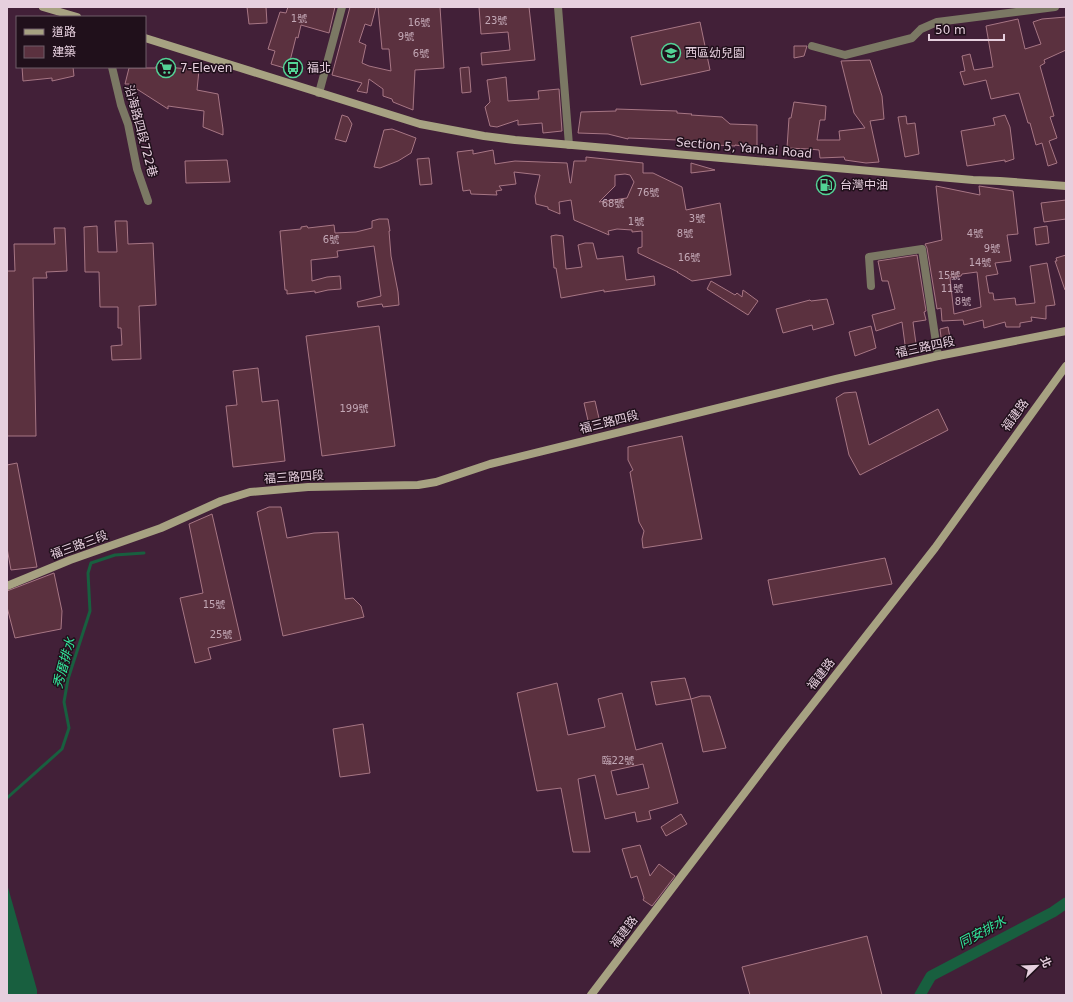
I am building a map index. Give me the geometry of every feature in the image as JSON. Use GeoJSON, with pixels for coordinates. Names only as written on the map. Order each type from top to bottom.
{"type":"FeatureCollection","features":[{"type":"Feature","properties":{"kind":"street"},"geometry":{"type":"LineString","coordinates":[[319,93],[342,7]]}},
{"type":"Feature","properties":{"kind":"street"},"geometry":{"type":"LineString","coordinates":[[558,7],[569,145]]}},
{"type":"Feature","properties":{"kind":"street"},"geometry":{"type":"LineString","coordinates":[[812,46],[845,55],[912,38],[921,29],[937,22],[1055,7]]}},
{"type":"Feature","properties":{"kind":"street"},"geometry":{"type":"LineString","coordinates":[[46,8],[74,16]]}},
{"type":"Feature","properties":{"kind":"street","name":"Section 5, Yanhai Road"},"geometry":{"type":"LineString","coordinates":[[146,38],[420,124],[484,136],[569,145],[973,180],[1066,186]]}},
{"type":"Feature","properties":{"kind":"street","name":"沿海路四段722巷"},"geometry":{"type":"LineString","coordinates":[[112,68],[121,105],[128,124],[137,169],[148,202]]}},
{"type":"Feature","properties":{"kind":"street"},"geometry":{"type":"LineString","coordinates":[[871,286],[868,257],[922,249],[938,356]]}},
{"type":"Feature","properties":{"kind":"street","name":"福三路四段"},"geometry":{"type":"LineString","coordinates":[[161,528],[222,501],[250,492],[308,487],[418,485],[436,482],[498,462],[821,383],[938,356],[1066,330]]}},
{"type":"Feature","properties":{"kind":"street","name":"福建路"},"geometry":{"type":"LineString","coordinates":[[591,995],[784,742],[935,548],[1066,366]]}},
{"type":"Feature","properties":{"kind":"street","name":"福三路三段"},"geometry":{"type":"LineString","coordinates":[[7,586],[70,560],[161,528]]}},
{"type":"Feature","properties":{"kind":"shaded area"},"geometry":{"type":"Polygon","coordinates":[[[7,884],[37,990],[37,995],[7,995],[7,884]]]}},
{"type":"Feature","properties":{"kind":"building"},"geometry":{"type":"Polygon","coordinates":[[[247,7],[266,7],[267,23],[249,24],[247,7]]]}},
{"type":"Feature","properties":{"kind":"building"},"geometry":{"type":"Polygon","coordinates":[[[288,7],[335,7],[329,33],[301,25],[298,38],[296,37],[288,69],[271,64],[275,51],[268,49],[280,12],[286,13],[288,7]]]}},
{"type":"Feature","properties":{"kind":"building"},"geometry":{"type":"Polygon","coordinates":[[[350,7],[376,7],[371,26],[365,24],[359,42],[366,45],[362,63],[391,71],[389,49],[382,49],[378,7],[440,7],[444,68],[415,70],[413,110],[393,102],[392,99],[383,96],[383,89],[369,79],[367,93],[357,91],[362,83],[332,75],[350,7]]]}},
{"type":"Feature","properties":{"kind":"building"},"geometry":{"type":"Polygon","coordinates":[[[479,7],[529,7],[535,60],[482,65],[481,53],[510,50],[508,32],[481,34],[479,7]]]}},
{"type":"Feature","properties":{"kind":"building"},"geometry":{"type":"Polygon","coordinates":[[[1066,17],[1066,50],[1044,60],[1045,63],[1040,66],[1054,116],[1050,117],[1057,138],[1049,141],[1057,163],[1048,166],[1042,143],[1036,145],[1019,93],[991,99],[986,80],[964,85],[960,72],[965,71],[962,56],[970,54],[974,70],[993,67],[986,26],[1018,19],[1025,49],[1041,44],[1033,22],[1042,19],[1066,17]]]}},
{"type":"Feature","properties":{"kind":"building","name":"西區幼兒園"},"geometry":{"type":"Polygon","coordinates":[[[700,22],[710,70],[641,85],[631,37],[700,22]]]}},
{"type":"Feature","properties":{"kind":"building"},"geometry":{"type":"Polygon","coordinates":[[[794,46],[807,46],[804,56],[794,58],[794,46]]]}},
{"type":"Feature","properties":{"kind":"building"},"geometry":{"type":"Polygon","coordinates":[[[870,60],[882,96],[884,119],[870,121],[879,162],[866,163],[845,160],[844,157],[820,158],[819,150],[787,148],[789,118],[791,118],[794,102],[826,106],[825,120],[820,120],[817,140],[840,140],[839,131],[865,128],[854,113],[841,61],[870,60]]]}},
{"type":"Feature","properties":{"kind":"building"},"geometry":{"type":"Polygon","coordinates":[[[156,66],[199,70],[197,90],[218,94],[223,135],[203,127],[204,111],[168,106],[168,109],[129,84],[125,84],[129,68],[156,68],[156,66]]]}},
{"type":"Feature","properties":{"kind":"building"},"geometry":{"type":"Polygon","coordinates":[[[469,67],[471,92],[462,93],[460,68],[469,67]]]}},
{"type":"Feature","properties":{"kind":"building"},"geometry":{"type":"Polygon","coordinates":[[[22,68],[73,68],[74,76],[52,81],[52,78],[23,81],[22,68]]]}},
{"type":"Feature","properties":{"kind":"building"},"geometry":{"type":"Polygon","coordinates":[[[506,77],[508,101],[539,99],[538,91],[559,89],[562,131],[543,133],[542,123],[518,125],[518,120],[497,127],[490,126],[485,107],[490,102],[487,80],[506,77]]]}},
{"type":"Feature","properties":{"kind":"building"},"geometry":{"type":"Polygon","coordinates":[[[616,109],[677,111],[677,113],[692,114],[691,115],[722,117],[730,124],[757,125],[757,148],[735,145],[714,145],[678,140],[628,139],[608,134],[578,133],[581,112],[616,111],[616,109]]]}},
{"type":"Feature","properties":{"kind":"building"},"geometry":{"type":"Polygon","coordinates":[[[342,115],[348,117],[352,124],[346,142],[335,139],[342,115]]]}},
{"type":"Feature","properties":{"kind":"building"},"geometry":{"type":"Polygon","coordinates":[[[1005,115],[1010,127],[1014,159],[1005,162],[1005,160],[967,166],[961,131],[995,125],[993,118],[1005,115]]]}},
{"type":"Feature","properties":{"kind":"building"},"geometry":{"type":"Polygon","coordinates":[[[906,116],[907,124],[915,123],[919,154],[905,157],[898,117],[906,116]]]}},
{"type":"Feature","properties":{"kind":"building"},"geometry":{"type":"Polygon","coordinates":[[[392,129],[416,138],[411,153],[398,161],[380,168],[374,167],[384,130],[392,129]]]}},
{"type":"Feature","properties":{"kind":"building"},"geometry":{"type":"Polygon","coordinates":[[[473,150],[473,154],[493,150],[495,164],[515,161],[567,163],[570,183],[574,161],[586,161],[586,157],[643,163],[643,173],[653,173],[682,187],[686,210],[720,203],[731,275],[692,281],[678,272],[638,253],[638,248],[642,247],[642,231],[632,232],[632,230],[617,229],[608,231],[609,235],[574,220],[571,200],[559,202],[560,214],[548,209],[548,207],[536,204],[535,196],[540,175],[514,172],[516,184],[499,186],[502,190],[496,191],[497,195],[471,194],[470,190],[463,191],[457,152],[473,150]],[[615,175],[615,186],[599,202],[627,198],[634,182],[630,175],[615,175]]]}},
{"type":"Feature","properties":{"kind":"building"},"geometry":{"type":"Polygon","coordinates":[[[429,158],[432,184],[420,185],[417,159],[429,158]]]}},
{"type":"Feature","properties":{"kind":"building"},"geometry":{"type":"Polygon","coordinates":[[[227,160],[230,182],[186,183],[185,161],[227,160]]]}},
{"type":"Feature","properties":{"kind":"building"},"geometry":{"type":"Polygon","coordinates":[[[691,163],[715,170],[691,173],[691,163]]]}},
{"type":"Feature","properties":{"kind":"building"},"geometry":{"type":"Polygon","coordinates":[[[936,186],[980,195],[979,186],[1013,191],[1018,234],[1007,235],[1011,261],[995,263],[998,274],[986,276],[989,293],[993,293],[994,300],[1015,298],[1016,305],[1035,303],[1030,266],[1047,263],[1055,305],[1046,306],[1046,319],[1031,317],[1032,321],[1020,323],[1020,327],[1006,327],[1005,322],[984,328],[983,320],[964,325],[963,320],[942,321],[941,308],[937,309],[927,248],[925,244],[942,240],[936,186]],[[977,272],[962,274],[961,276],[950,278],[954,314],[981,307],[977,272]]]}},
{"type":"Feature","properties":{"kind":"building"},"geometry":{"type":"Polygon","coordinates":[[[1066,200],[1066,219],[1044,222],[1041,203],[1066,200]]]}},
{"type":"Feature","properties":{"kind":"building"},"geometry":{"type":"Polygon","coordinates":[[[388,219],[391,256],[399,305],[383,307],[382,304],[358,307],[357,302],[381,296],[374,246],[337,251],[338,257],[311,260],[312,281],[327,277],[340,276],[341,289],[315,293],[315,291],[287,294],[287,290],[285,290],[280,231],[301,229],[301,227],[307,226],[308,228],[334,225],[335,233],[356,232],[372,228],[372,221],[388,219]]]}},
{"type":"Feature","properties":{"kind":"building"},"geometry":{"type":"Polygon","coordinates":[[[115,221],[127,221],[128,244],[153,243],[156,305],[139,306],[141,359],[112,360],[111,346],[122,345],[121,328],[118,328],[118,307],[100,307],[99,272],[85,272],[84,227],[97,226],[98,252],[117,252],[115,221]]]}},
{"type":"Feature","properties":{"kind":"building"},"geometry":{"type":"Polygon","coordinates":[[[1047,226],[1049,243],[1036,245],[1034,228],[1047,226]]]}},
{"type":"Feature","properties":{"kind":"building"},"geometry":{"type":"Polygon","coordinates":[[[54,228],[65,228],[67,271],[46,272],[47,278],[33,278],[36,436],[7,436],[7,271],[15,271],[14,244],[55,244],[54,228]]]}},
{"type":"Feature","properties":{"kind":"building"},"geometry":{"type":"Polygon","coordinates":[[[551,236],[563,236],[566,269],[582,267],[578,245],[593,243],[597,259],[623,256],[626,280],[654,276],[655,285],[604,292],[604,290],[561,298],[556,268],[554,268],[551,236]]]}},
{"type":"Feature","properties":{"kind":"building"},"geometry":{"type":"Polygon","coordinates":[[[917,255],[926,311],[924,312],[926,320],[913,322],[917,351],[906,352],[902,322],[876,331],[872,315],[895,309],[888,281],[882,281],[878,261],[917,255]]]}},
{"type":"Feature","properties":{"kind":"building"},"geometry":{"type":"Polygon","coordinates":[[[1066,255],[1065,290],[1055,261],[1057,261],[1056,258],[1066,255]]]}},
{"type":"Feature","properties":{"kind":"building"},"geometry":{"type":"Polygon","coordinates":[[[711,281],[735,295],[737,293],[742,297],[743,290],[758,301],[748,315],[707,289],[711,281]]]}},
{"type":"Feature","properties":{"kind":"building"},"geometry":{"type":"Polygon","coordinates":[[[827,299],[834,324],[813,330],[812,325],[783,333],[776,309],[810,300],[827,299]]]}},
{"type":"Feature","properties":{"kind":"building"},"geometry":{"type":"Polygon","coordinates":[[[379,326],[395,446],[322,456],[306,336],[379,326]]]}},
{"type":"Feature","properties":{"kind":"building"},"geometry":{"type":"Polygon","coordinates":[[[871,326],[876,348],[855,356],[849,332],[871,326]]]}},
{"type":"Feature","properties":{"kind":"building"},"geometry":{"type":"Polygon","coordinates":[[[948,327],[951,343],[942,345],[940,329],[948,327]]]}},
{"type":"Feature","properties":{"kind":"building"},"geometry":{"type":"Polygon","coordinates":[[[258,368],[262,402],[278,400],[285,461],[233,467],[226,406],[237,405],[233,371],[258,368]]]}},
{"type":"Feature","properties":{"kind":"building"},"geometry":{"type":"Polygon","coordinates":[[[856,392],[869,445],[938,409],[948,430],[860,475],[849,455],[836,398],[844,393],[856,392]]]}},
{"type":"Feature","properties":{"kind":"building"},"geometry":{"type":"Polygon","coordinates":[[[595,401],[601,427],[590,429],[584,403],[595,401]]]}},
{"type":"Feature","properties":{"kind":"building"},"geometry":{"type":"Polygon","coordinates":[[[682,436],[702,539],[643,548],[642,539],[644,531],[639,522],[630,472],[633,470],[628,460],[628,447],[682,436]]]}},
{"type":"Feature","properties":{"kind":"building"},"geometry":{"type":"Polygon","coordinates":[[[17,463],[37,567],[11,570],[7,548],[7,465],[17,463]]]}},
{"type":"Feature","properties":{"kind":"building"},"geometry":{"type":"Polygon","coordinates":[[[269,507],[281,507],[287,538],[314,533],[338,532],[345,599],[353,598],[361,606],[364,617],[283,636],[257,512],[269,507]]]}},
{"type":"Feature","properties":{"kind":"building"},"geometry":{"type":"Polygon","coordinates":[[[212,514],[241,640],[208,648],[211,659],[195,663],[180,598],[203,593],[189,524],[212,514]]]}},
{"type":"Feature","properties":{"kind":"building"},"geometry":{"type":"Polygon","coordinates":[[[885,558],[892,584],[773,605],[768,580],[885,558]]]}},
{"type":"Feature","properties":{"kind":"building"},"geometry":{"type":"Polygon","coordinates":[[[54,573],[62,611],[61,629],[15,638],[7,607],[7,591],[54,573]]]}},
{"type":"Feature","properties":{"kind":"building"},"geometry":{"type":"Polygon","coordinates":[[[685,678],[691,699],[656,705],[651,682],[685,678]]]}},
{"type":"Feature","properties":{"kind":"building"},"geometry":{"type":"Polygon","coordinates":[[[557,683],[568,735],[605,727],[598,699],[622,693],[636,750],[662,743],[678,803],[649,811],[651,819],[637,822],[635,812],[605,819],[595,775],[578,779],[590,852],[573,852],[561,788],[537,791],[517,693],[557,683]],[[643,764],[611,771],[617,795],[649,788],[643,764]]]}},
{"type":"Feature","properties":{"kind":"building"},"geometry":{"type":"Polygon","coordinates":[[[701,696],[710,696],[726,748],[703,752],[691,699],[701,696]]]}},
{"type":"Feature","properties":{"kind":"building"},"geometry":{"type":"Polygon","coordinates":[[[363,724],[370,773],[340,777],[333,729],[363,724]]]}},
{"type":"Feature","properties":{"kind":"building"},"geometry":{"type":"Polygon","coordinates":[[[681,814],[687,824],[666,836],[661,827],[681,814]]]}},
{"type":"Feature","properties":{"kind":"building"},"geometry":{"type":"Polygon","coordinates":[[[640,845],[650,876],[659,864],[675,876],[652,906],[643,900],[644,898],[637,876],[631,878],[622,849],[640,845]]]}},
{"type":"Feature","properties":{"kind":"building"},"geometry":{"type":"Polygon","coordinates":[[[867,936],[882,995],[750,995],[742,967],[867,936]]]}},
{"type":"Feature","properties":{"kind":"waterway","name":"秀厝排水"},"geometry":{"type":"LineString","coordinates":[[7,798],[62,749],[69,728],[64,702],[68,679],[90,611],[88,573],[91,563],[115,555],[144,553]]}},
{"type":"Feature","properties":{"kind":"waterway","name":"同安排水"},"geometry":{"type":"LineString","coordinates":[[920,995],[931,976],[1053,912],[1066,903]]}},
{"type":"Feature","properties":{"kind":"place","name":"西區幼兒園"},"geometry":{"type":"Point","coordinates":[671,53]}},
{"type":"Feature","properties":{"kind":"place","name":"7-Eleven"},"geometry":{"type":"Point","coordinates":[166,68]}},
{"type":"Feature","properties":{"kind":"place","name":"福北"},"geometry":{"type":"Point","coordinates":[293,68]}},
{"type":"Feature","properties":{"kind":"place","name":"台灣中油"},"geometry":{"type":"Point","coordinates":[826,185]}}]}
